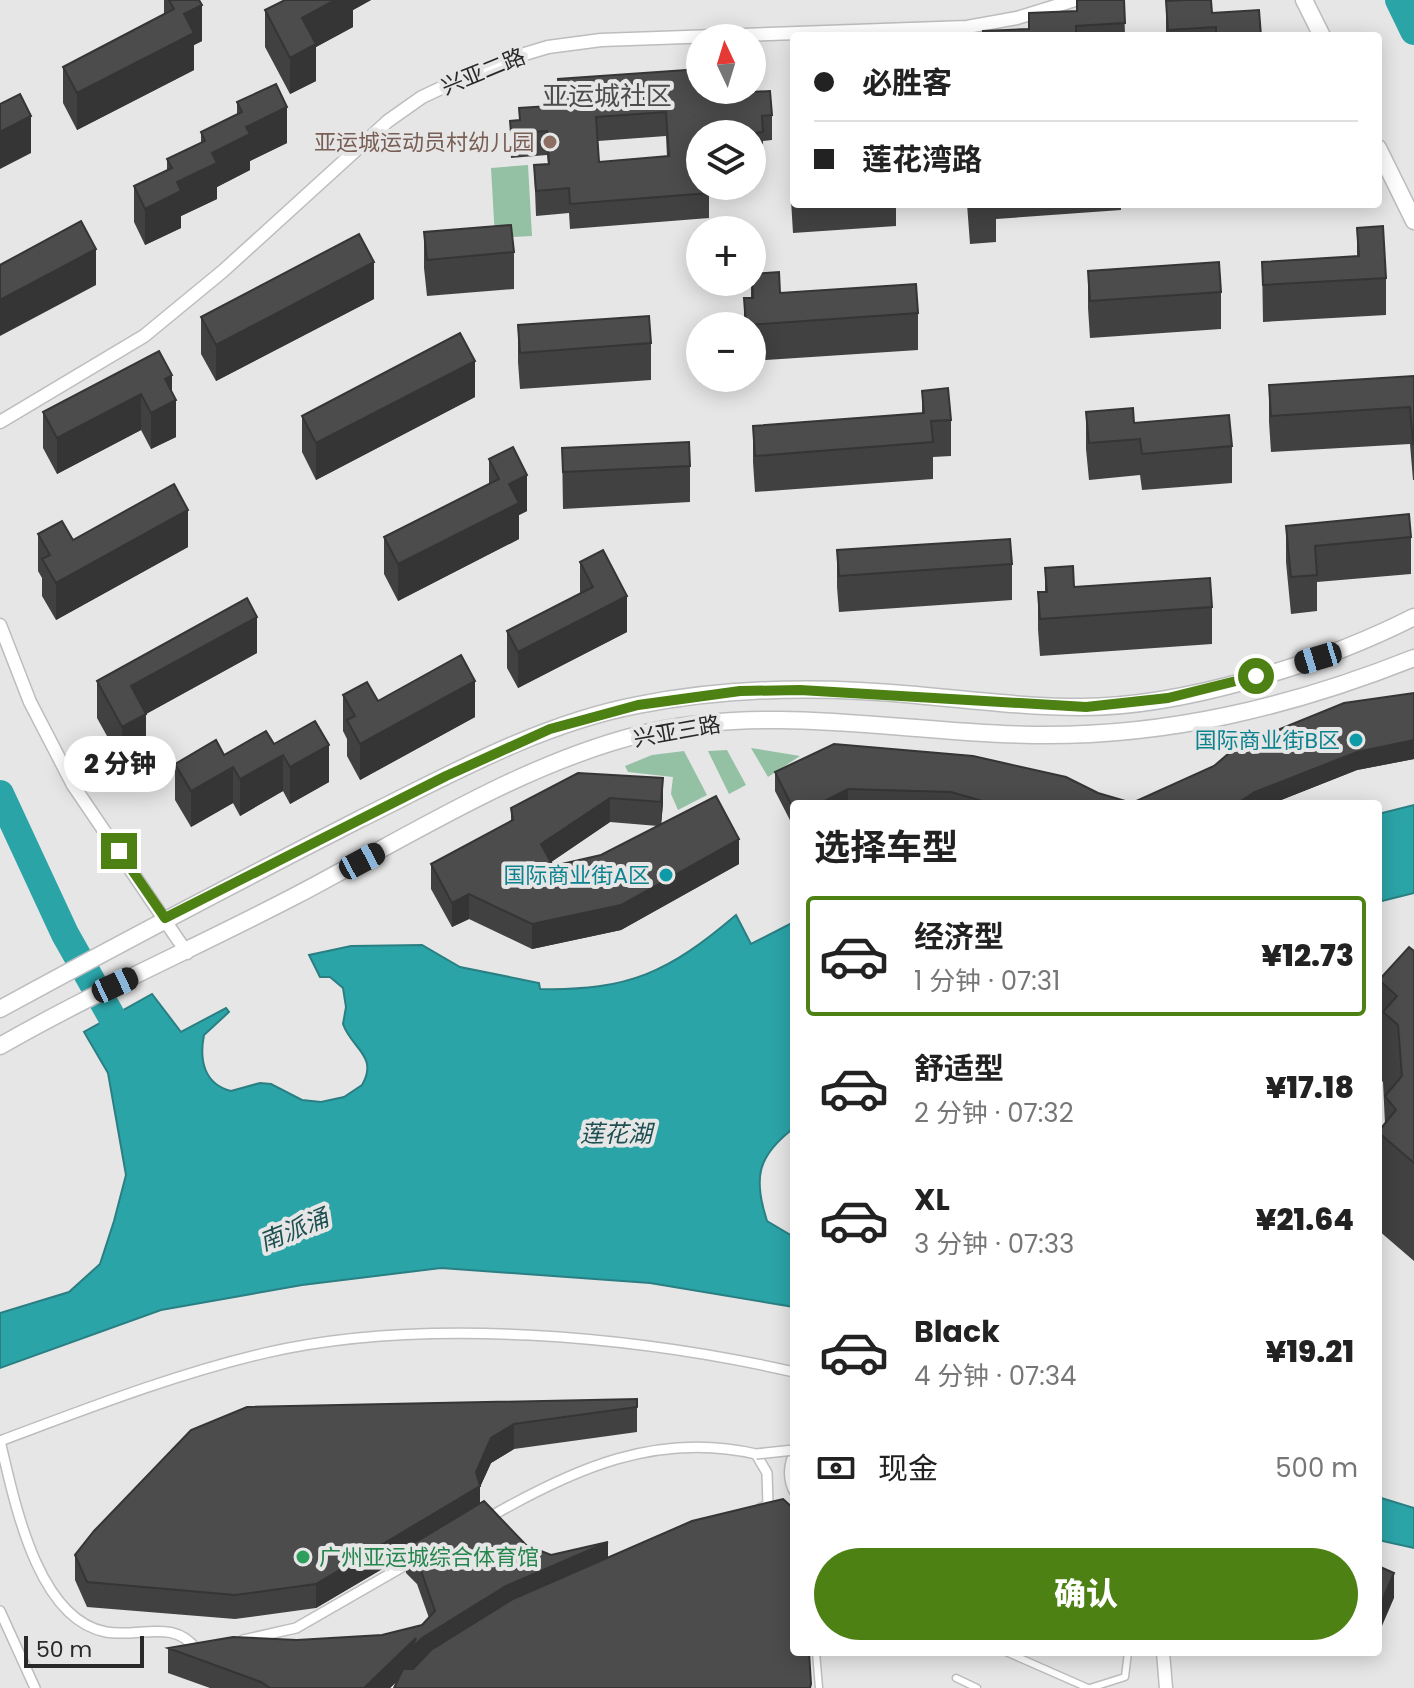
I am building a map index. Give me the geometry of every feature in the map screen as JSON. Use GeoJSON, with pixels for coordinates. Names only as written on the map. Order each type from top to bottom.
{"type":"FeatureCollection","features":[{"type":"Feature","properties":{"kind":"street","name":"兴亚二路"},"geometry":{"type":"LineString","coordinates":[[826,32],[967,27],[1017,18],[1075,0]]}},
{"type":"Feature","properties":{"kind":"street"},"geometry":{"type":"LineString","coordinates":[[1304,0],[1320,32]]}},
{"type":"Feature","properties":{"kind":"street","name":"兴亚二路"},"geometry":{"type":"LineString","coordinates":[[0,422],[144,336],[223,271],[388,121],[422,97],[483,68],[548,47],[601,40],[790,33]]}},
{"type":"Feature","properties":{"kind":"street"},"geometry":{"type":"LineString","coordinates":[[1382,156],[1414,221]]}},
{"type":"Feature","properties":{"kind":"street","name":"兴亚三路"},"geometry":{"type":"LineString","coordinates":[[0,1009],[165,918],[446,776],[550,729],[638,705],[740,691],[800,690],[1086,707],[1168,698],[1318,658],[1414,617]]}},
{"type":"Feature","properties":{"kind":"street"},"geometry":{"type":"LineString","coordinates":[[0,625],[30,702],[73,785],[187,953]]}},
{"type":"Feature","properties":{"kind":"street","name":"兴亚三路"},"geometry":{"type":"LineString","coordinates":[[0,1046],[70,1006],[187,953],[500,789],[589,751],[650,732],[732,721],[791,719],[1031,735],[1115,734],[1232,717],[1354,682],[1414,658]]}},
{"type":"Feature","properties":{"kind":"street"},"geometry":{"type":"LineString","coordinates":[[211,1647],[197,1650],[188,1637],[163,1630],[105,1632],[80,1621],[55,1599],[21,1527],[0,1441],[86,1409],[264,1353],[340,1340],[477,1334],[624,1343],[746,1361],[790,1371]]}},
{"type":"Feature","properties":{"kind":"street"},"geometry":{"type":"LineString","coordinates":[[481,1522],[606,1459],[646,1450],[718,1445],[756,1454],[790,1450]]}},
{"type":"Feature","properties":{"kind":"street"},"geometry":{"type":"LineString","coordinates":[[756,1454],[767,1473],[768,1505],[756,1510]]}},
{"type":"Feature","properties":{"kind":"street"},"geometry":{"type":"LineString","coordinates":[[225,1644],[296,1628],[428,1552]]}},
{"type":"Feature","properties":{"kind":"street"},"geometry":{"type":"LineString","coordinates":[[0,1611],[35,1688]]}},
{"type":"Feature","properties":{"kind":"street"},"geometry":{"type":"LineString","coordinates":[[1156,1656],[1157,1688]]}},
{"type":"Feature","properties":{"kind":"street"},"geometry":{"type":"LineString","coordinates":[[1163,1656],[1166,1688]]}},
{"type":"Feature","properties":{"kind":"lane"},"geometry":{"type":"LineString","coordinates":[[790,1458],[787,1464],[790,1488]]}},
{"type":"Feature","properties":{"kind":"lane"},"geometry":{"type":"LineString","coordinates":[[816,1656],[819,1688]]}},
{"type":"Feature","properties":{"kind":"lane"},"geometry":{"type":"LineString","coordinates":[[1015,1656],[1089,1688],[1125,1677],[1128,1656]]}},
{"type":"Feature","properties":{"kind":"lane"},"geometry":{"type":"LineString","coordinates":[[956,1678],[977,1688]]}},
{"type":"Feature","properties":{"kind":"green space"},"geometry":{"type":"Polygon","coordinates":[[[528,165],[532,236],[495,238],[491,168],[528,165]]]}},
{"type":"Feature","properties":{"kind":"green space"},"geometry":{"type":"Polygon","coordinates":[[[751,748],[800,756],[768,777],[751,748]]]}},
{"type":"Feature","properties":{"kind":"green space"},"geometry":{"type":"Polygon","coordinates":[[[727,750],[746,785],[729,794],[708,751],[727,750]]]}},
{"type":"Feature","properties":{"kind":"green space"},"geometry":{"type":"Polygon","coordinates":[[[684,751],[707,795],[678,810],[671,794],[673,777],[628,772],[625,766],[652,755],[684,751]]]}},
{"type":"Feature","properties":{"kind":"water"},"geometry":{"type":"Polygon","coordinates":[[[1414,805],[1414,893],[1382,901],[1382,813],[1414,805]]]}},
{"type":"Feature","properties":{"kind":"water","name":"莲花湖"},"geometry":{"type":"Polygon","coordinates":[[[736,915],[751,944],[790,924],[790,1131],[766,1158],[761,1169],[760,1192],[767,1221],[790,1235],[790,1306],[650,1283],[441,1268],[302,1285],[161,1310],[0,1368],[0,1313],[69,1292],[100,1264],[126,1175],[108,1073],[84,1032],[152,994],[181,1032],[226,1008],[229,1012],[204,1035],[203,1062],[215,1083],[231,1091],[260,1083],[271,1084],[302,1100],[321,1102],[344,1097],[362,1085],[367,1067],[366,1059],[343,1024],[346,1007],[343,988],[330,977],[320,977],[309,955],[351,946],[422,945],[460,967],[539,983],[540,989],[571,989],[599,986],[646,974],[690,951],[736,915]]]}},
{"type":"Feature","properties":{"kind":"water"},"geometry":{"type":"Polygon","coordinates":[[[1382,1498],[1414,1508],[1414,1548],[1382,1541],[1382,1498]]]}},
{"type":"Feature","properties":{"kind":"building"},"geometry":{"type":"Polygon","coordinates":[[[169,0],[199,0],[202,5],[184,14],[194,33],[77,93],[63,67],[174,9],[169,0]]]}},
{"type":"Feature","properties":{"kind":"building"},"geometry":{"type":"Polygon","coordinates":[[[285,0],[335,0],[302,18],[316,44],[290,58],[265,10],[285,0]]]}},
{"type":"Feature","properties":{"kind":"building"},"geometry":{"type":"Polygon","coordinates":[[[1077,0],[1124,0],[1125,23],[1076,26],[1076,32],[983,32],[1029,29],[1029,13],[1077,11],[1077,0]]]}},
{"type":"Feature","properties":{"kind":"building"},"geometry":{"type":"Polygon","coordinates":[[[1211,0],[1212,13],[1259,10],[1261,32],[1216,32],[1216,27],[1168,30],[1166,1],[1211,0]]]}},
{"type":"Feature","properties":{"kind":"building"},"geometry":{"type":"Polygon","coordinates":[[[686,70],[686,104],[766,104],[766,91],[770,91],[772,115],[762,116],[762,120],[686,120],[686,195],[570,204],[569,188],[536,191],[534,165],[549,164],[547,131],[511,133],[510,121],[520,120],[519,108],[550,106],[549,90],[559,90],[558,79],[686,70]],[[666,112],[596,117],[599,162],[669,156],[666,112]]]}},
{"type":"Feature","properties":{"kind":"building"},"geometry":{"type":"Polygon","coordinates":[[[276,84],[287,107],[246,127],[250,134],[212,153],[217,163],[177,182],[181,191],[145,209],[134,186],[172,168],[167,159],[205,141],[201,132],[242,112],[237,102],[276,84]]]}},
{"type":"Feature","properties":{"kind":"building"},"geometry":{"type":"Polygon","coordinates":[[[20,94],[31,116],[0,132],[0,104],[20,94]]]}},
{"type":"Feature","properties":{"kind":"building"},"geometry":{"type":"Polygon","coordinates":[[[81,221],[96,249],[0,300],[0,265],[81,221]]]}},
{"type":"Feature","properties":{"kind":"building"},"geometry":{"type":"Polygon","coordinates":[[[511,225],[514,252],[427,260],[424,232],[511,225]]]}},
{"type":"Feature","properties":{"kind":"building"},"geometry":{"type":"Polygon","coordinates":[[[1383,226],[1386,278],[1263,285],[1262,262],[1359,256],[1357,228],[1383,226]]]}},
{"type":"Feature","properties":{"kind":"building"},"geometry":{"type":"Polygon","coordinates":[[[359,234],[374,262],[216,345],[201,317],[359,234]]]}},
{"type":"Feature","properties":{"kind":"building"},"geometry":{"type":"Polygon","coordinates":[[[1219,262],[1221,292],[1090,301],[1088,271],[1219,262]]]}},
{"type":"Feature","properties":{"kind":"building"},"geometry":{"type":"Polygon","coordinates":[[[779,272],[780,293],[916,284],[918,313],[766,324],[766,312],[745,312],[744,298],[766,296],[766,273],[779,272]]]}},
{"type":"Feature","properties":{"kind":"building"},"geometry":{"type":"Polygon","coordinates":[[[649,316],[651,343],[520,353],[518,325],[649,316]]]}},
{"type":"Feature","properties":{"kind":"building"},"geometry":{"type":"Polygon","coordinates":[[[460,333],[475,361],[316,443],[302,416],[460,333]]]}},
{"type":"Feature","properties":{"kind":"building"},"geometry":{"type":"Polygon","coordinates":[[[159,351],[172,375],[165,379],[176,400],[151,413],[141,394],[57,438],[43,412],[159,351]]]}},
{"type":"Feature","properties":{"kind":"building"},"geometry":{"type":"Polygon","coordinates":[[[1414,376],[1414,444],[1410,407],[1271,416],[1269,385],[1414,376]]]}},
{"type":"Feature","properties":{"kind":"building"},"geometry":{"type":"Polygon","coordinates":[[[948,388],[951,420],[931,421],[933,442],[755,456],[753,426],[924,413],[922,391],[948,388]]]}},
{"type":"Feature","properties":{"kind":"building"},"geometry":{"type":"Polygon","coordinates":[[[1133,408],[1134,423],[1229,415],[1232,446],[1142,454],[1140,439],[1089,443],[1086,412],[1133,408]]]}},
{"type":"Feature","properties":{"kind":"building"},"geometry":{"type":"Polygon","coordinates":[[[689,442],[690,466],[563,472],[562,448],[689,442]]]}},
{"type":"Feature","properties":{"kind":"building"},"geometry":{"type":"Polygon","coordinates":[[[513,447],[527,475],[509,484],[519,503],[398,564],[384,537],[499,479],[489,459],[513,447]]]}},
{"type":"Feature","properties":{"kind":"building"},"geometry":{"type":"Polygon","coordinates":[[[174,484],[188,510],[56,583],[42,559],[50,555],[38,534],[62,521],[73,540],[174,484]]]}},
{"type":"Feature","properties":{"kind":"building"},"geometry":{"type":"Polygon","coordinates":[[[1409,514],[1411,537],[1315,546],[1317,575],[1291,577],[1286,526],[1409,514]]]}},
{"type":"Feature","properties":{"kind":"building"},"geometry":{"type":"Polygon","coordinates":[[[1010,539],[1012,564],[839,576],[837,550],[1010,539]]]}},
{"type":"Feature","properties":{"kind":"building"},"geometry":{"type":"Polygon","coordinates":[[[603,550],[627,596],[518,652],[507,631],[593,587],[580,562],[603,550]]]}},
{"type":"Feature","properties":{"kind":"building"},"geometry":{"type":"Polygon","coordinates":[[[1073,566],[1074,587],[1210,578],[1212,607],[1040,619],[1038,592],[1047,592],[1045,568],[1073,566]]]}},
{"type":"Feature","properties":{"kind":"building"},"geometry":{"type":"Polygon","coordinates":[[[247,598],[257,617],[131,686],[146,714],[122,727],[97,681],[247,598]]]}},
{"type":"Feature","properties":{"kind":"building"},"geometry":{"type":"Polygon","coordinates":[[[461,655],[475,681],[360,744],[347,720],[355,716],[343,695],[367,682],[378,701],[461,655]]]}},
{"type":"Feature","properties":{"kind":"building"},"geometry":{"type":"Polygon","coordinates":[[[1414,693],[1414,740],[1357,752],[1255,792],[1242,800],[1139,800],[1214,766],[1236,747],[1344,703],[1414,693]]]}},
{"type":"Feature","properties":{"kind":"building"},"geometry":{"type":"Polygon","coordinates":[[[315,721],[329,745],[290,767],[283,755],[240,779],[233,767],[191,791],[175,764],[216,740],[224,755],[266,731],[274,744],[315,721]]]}},
{"type":"Feature","properties":{"kind":"building"},"geometry":{"type":"Polygon","coordinates":[[[834,744],[973,756],[1066,777],[1098,793],[1122,800],[979,800],[951,792],[848,789],[827,800],[790,802],[775,772],[834,744]]]}},
{"type":"Feature","properties":{"kind":"building"},"geometry":{"type":"Polygon","coordinates":[[[578,773],[663,778],[661,802],[610,798],[541,844],[553,866],[601,855],[716,796],[739,839],[621,905],[532,924],[469,894],[452,903],[431,864],[513,820],[511,808],[578,773]]]}},
{"type":"Feature","properties":{"kind":"building"},"geometry":{"type":"Polygon","coordinates":[[[1409,947],[1414,951],[1414,1163],[1382,1135],[1382,1127],[1396,1110],[1385,1096],[1402,1076],[1398,1025],[1383,1012],[1397,996],[1382,983],[1382,977],[1409,947]]]}},
{"type":"Feature","properties":{"kind":"building"},"geometry":{"type":"Polygon","coordinates":[[[637,1399],[637,1407],[514,1424],[491,1438],[476,1472],[480,1486],[316,1584],[235,1595],[87,1582],[75,1555],[191,1430],[247,1407],[637,1399]]]}},
{"type":"Feature","properties":{"kind":"building"},"geometry":{"type":"Polygon","coordinates":[[[783,1499],[790,1505],[790,1656],[809,1656],[810,1688],[394,1688],[403,1669],[413,1669],[431,1650],[513,1599],[692,1521],[783,1499]]]}},
{"type":"Feature","properties":{"kind":"building"},"geometry":{"type":"Polygon","coordinates":[[[484,1501],[526,1545],[551,1555],[608,1542],[506,1586],[422,1638],[412,1648],[416,1638],[364,1688],[270,1688],[168,1648],[233,1637],[297,1640],[382,1635],[422,1625],[435,1611],[417,1559],[406,1548],[484,1501]]]}},
{"type":"Feature","properties":{"kind":"building"},"geometry":{"type":"Polygon","coordinates":[[[1382,1568],[1394,1573],[1382,1601],[1382,1568]]]}},
{"type":"Feature","properties":{"kind":"waterway"},"geometry":{"type":"LineString","coordinates":[[1399,0],[1414,31]]}},
{"type":"Feature","properties":{"kind":"waterway","name":"南派涌"},"geometry":{"type":"LineString","coordinates":[[0,794],[65,934],[131,1051]]}},
{"type":"Feature","properties":{"kind":"place","name":"亚运城运动员村幼儿园"},"geometry":{"type":"Point","coordinates":[550,142]}},
{"type":"Feature","properties":{"kind":"place","name":"国际商业街B区"},"geometry":{"type":"Point","coordinates":[1356,740]}},
{"type":"Feature","properties":{"kind":"place","name":"国际商业街A区"},"geometry":{"type":"Point","coordinates":[666,875]}},
{"type":"Feature","properties":{"kind":"place","name":"广州亚运城综合体育馆"},"geometry":{"type":"Point","coordinates":[303,1557]}},
{"type":"Feature","properties":{"kind":"district","name":"亚运城社区"},"geometry":{"type":"Point","coordinates":[607,96]}},
{"type":"Feature","properties":{"kind":"route"},"geometry":{"type":"LineString","coordinates":[[119,851],[165,918],[446,776],[550,729],[638,705],[740,691],[800,690],[913,695],[992,704],[1086,707],[1168,698],[1256,676]]}}]}
